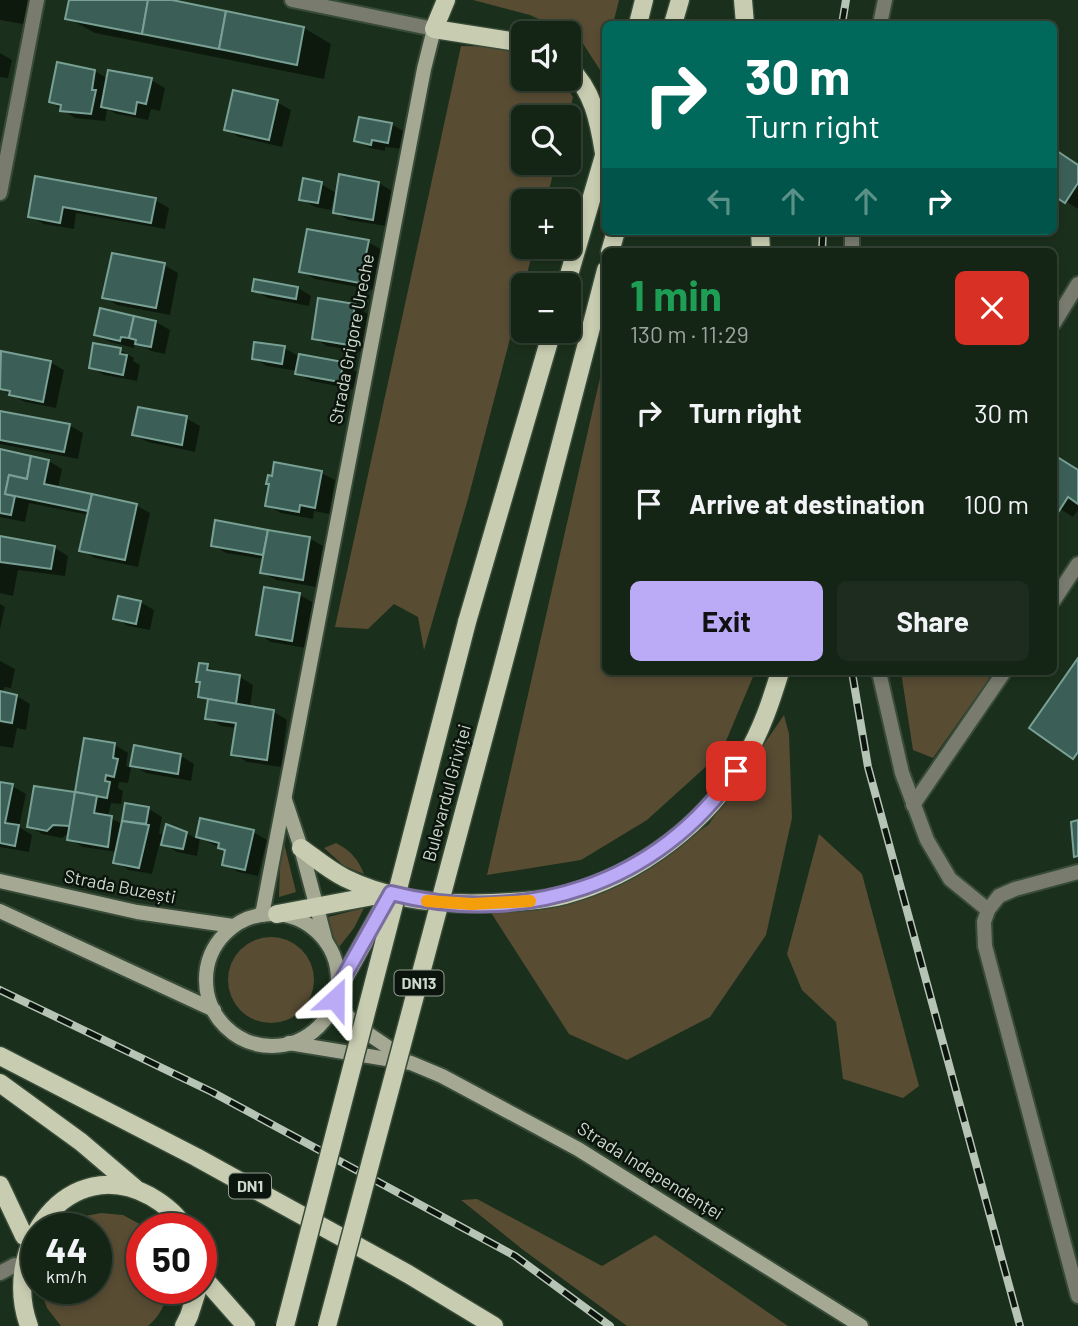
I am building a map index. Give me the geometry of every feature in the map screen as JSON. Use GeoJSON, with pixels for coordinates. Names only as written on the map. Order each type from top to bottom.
{"type":"FeatureCollection","features":[{"type":"Feature","properties":{"kind":"main road"},"geometry":{"type":"LineString","coordinates":[[446,0],[434,29],[511,41]]}},
{"type":"Feature","properties":{"kind":"main road"},"geometry":{"type":"LineString","coordinates":[[639,21],[644,0]]}},
{"type":"Feature","properties":{"kind":"main road"},"geometry":{"type":"LineString","coordinates":[[674,21],[680,0]]}},
{"type":"Feature","properties":{"kind":"main road"},"geometry":{"type":"LineString","coordinates":[[743,0],[745,21]]}},
{"type":"Feature","properties":{"kind":"main road","name":"Strada Grigore Ureche"},"geometry":{"type":"LineString","coordinates":[[269,914],[284,799],[424,69],[434,29]]}},
{"type":"Feature","properties":{"kind":"main road"},"geometry":{"type":"LineString","coordinates":[[581,80],[590,97],[602,137]]}},
{"type":"Feature","properties":{"kind":"main road"},"geometry":{"type":"LineString","coordinates":[[569,273],[602,161]]}},
{"type":"Feature","properties":{"kind":"main road","name":"Bulevardul Griviței"},"geometry":{"type":"LineString","coordinates":[[327,1326],[602,292]]}},
{"type":"Feature","properties":{"kind":"main road","name":"Bulevardul Griviței"},"geometry":{"type":"LineString","coordinates":[[285,1326],[467,622],[548,343]]}},
{"type":"Feature","properties":{"kind":"main road"},"geometry":{"type":"LineString","coordinates":[[301,848],[344,877],[363,886],[417,900],[472,904],[524,901],[564,895],[601,883],[631,869],[681,834],[726,785],[746,757],[760,728],[779,675]]}},
{"type":"Feature","properties":{"kind":"main road","name":"Strada Grigore Ureche"},"geometry":{"type":"LineString","coordinates":[[284,799],[301,848],[327,944]]}},
{"type":"Feature","properties":{"kind":"main road","name":"Strada Buzești"},"geometry":{"type":"LineString","coordinates":[[0,881],[137,912],[233,926]]}},
{"type":"Feature","properties":{"kind":"main road"},"geometry":{"type":"LineString","coordinates":[[391,893],[329,1013],[316,1029],[289,1043],[264,1045],[229,1030],[214,1010],[206,984],[210,958],[223,935],[233,926],[247,919],[269,914],[391,893]]}},
{"type":"Feature","properties":{"kind":"main road"},"geometry":{"type":"LineString","coordinates":[[0,911],[214,1010]]}},
{"type":"Feature","properties":{"kind":"main road"},"geometry":{"type":"LineString","coordinates":[[269,914],[306,923],[327,944],[337,970],[335,997]]}},
{"type":"Feature","properties":{"kind":"main road","name":"Strada Independenței"},"geometry":{"type":"LineString","coordinates":[[335,997],[370,1035],[411,1063],[513,1112],[647,1191],[861,1326]]}},
{"type":"Feature","properties":{"kind":"main road","name":"Strada Independenței"},"geometry":{"type":"LineString","coordinates":[[289,1043],[360,1052],[411,1063]]}},
{"type":"Feature","properties":{"kind":"main road","name":"DN1"},"geometry":{"type":"LineString","coordinates":[[0,1056],[220,1170],[408,1274],[494,1326]]}},
{"type":"Feature","properties":{"kind":"main road"},"geometry":{"type":"LineString","coordinates":[[0,1083],[81,1142],[138,1190],[162,1203],[171,1213]]}},
{"type":"Feature","properties":{"kind":"main road"},"geometry":{"type":"LineString","coordinates":[[42,1213],[71,1191],[106,1183],[138,1190]]}},
{"type":"Feature","properties":{"kind":"main road"},"geometry":{"type":"LineString","coordinates":[[0,1185],[21,1232]]}},
{"type":"Feature","properties":{"kind":"main road"},"geometry":{"type":"LineString","coordinates":[[21,1240],[7,1269],[21,1314],[29,1326]]}},
{"type":"Feature","properties":{"kind":"main road"},"geometry":{"type":"LineString","coordinates":[[217,1293],[246,1326]]}},
{"type":"Feature","properties":{"kind":"main road"},"geometry":{"type":"LineString","coordinates":[[184,1326],[193,1304]]}},
{"type":"Feature","properties":{"kind":"street"},"geometry":{"type":"LineString","coordinates":[[0,193],[37,0]]}},
{"type":"Feature","properties":{"kind":"street"},"geometry":{"type":"LineString","coordinates":[[292,0],[434,29]]}},
{"type":"Feature","properties":{"kind":"street"},"geometry":{"type":"LineString","coordinates":[[881,21],[885,0]]}},
{"type":"Feature","properties":{"kind":"street"},"geometry":{"type":"LineString","coordinates":[[1057,318],[1078,285]]}},
{"type":"Feature","properties":{"kind":"street"},"geometry":{"type":"LineString","coordinates":[[1057,596],[1078,565]]}},
{"type":"Feature","properties":{"kind":"street"},"geometry":{"type":"LineString","coordinates":[[880,675],[902,773],[927,841],[950,879],[988,910]]}},
{"type":"Feature","properties":{"kind":"street"},"geometry":{"type":"LineString","coordinates":[[913,804],[1002,675]]}},
{"type":"Feature","properties":{"kind":"street"},"geometry":{"type":"LineString","coordinates":[[1078,872],[999,896],[988,910],[984,922],[985,946],[1078,1296]]}},
{"type":"Feature","properties":{"kind":"shaded area"},"geometry":{"type":"Polygon","coordinates":[[[473,0],[619,0],[614,21],[602,21],[600,70],[581,41],[581,21],[543,21],[473,0]]]}},
{"type":"Feature","properties":{"kind":"shaded area"},"geometry":{"type":"Polygon","coordinates":[[[461,46],[511,47],[511,91],[569,91],[573,97],[571,105],[511,105],[511,175],[553,175],[549,189],[511,189],[511,259],[531,259],[527,273],[511,273],[511,335],[468,499],[424,650],[418,617],[394,604],[368,629],[335,627],[461,46]]]}},
{"type":"Feature","properties":{"kind":"shaded area"},"geometry":{"type":"Polygon","coordinates":[[[602,369],[602,675],[754,675],[721,753],[647,820],[581,860],[487,875],[602,369]]]}},
{"type":"Feature","properties":{"kind":"shaded area"},"geometry":{"type":"Polygon","coordinates":[[[901,675],[988,675],[989,679],[933,758],[913,750],[901,675]]]}},
{"type":"Feature","properties":{"kind":"shaded area"},"geometry":{"type":"Polygon","coordinates":[[[784,715],[789,734],[792,818],[766,935],[710,1017],[627,1060],[569,1034],[490,911],[568,901],[646,870],[709,824],[784,715]]]}},
{"type":"Feature","properties":{"kind":"shaded area"},"geometry":{"type":"Polygon","coordinates":[[[281,831],[296,892],[279,897],[281,831]]]}},
{"type":"Feature","properties":{"kind":"shaded area"},"geometry":{"type":"Polygon","coordinates":[[[819,834],[862,874],[919,1086],[903,1098],[843,1079],[836,1022],[802,990],[787,954],[819,834]]]}},
{"type":"Feature","properties":{"kind":"shaded area"},"geometry":{"type":"Polygon","coordinates":[[[336,843],[353,856],[364,874],[344,866],[324,848],[336,843]]]}},
{"type":"Feature","properties":{"kind":"shaded area"},"geometry":{"type":"Polygon","coordinates":[[[364,908],[354,928],[335,952],[328,917],[364,908]]]}},
{"type":"Feature","properties":{"kind":"shaded area"},"geometry":{"type":"Polygon","coordinates":[[[271,937],[295,944],[307,956],[314,980],[307,1004],[295,1016],[271,1023],[247,1016],[235,1004],[228,980],[235,956],[247,944],[271,937]]]}},
{"type":"Feature","properties":{"kind":"shaded area"},"geometry":{"type":"Polygon","coordinates":[[[477,1199],[602,1266],[655,1235],[788,1326],[627,1326],[522,1249],[461,1200],[477,1199]]]}},
{"type":"Feature","properties":{"kind":"shaded area"},"geometry":{"type":"Polygon","coordinates":[[[112,1214],[126,1217],[126,1304],[164,1304],[156,1318],[148,1326],[61,1326],[46,1304],[112,1304],[112,1214]]]}},
{"type":"Feature","properties":{"kind":"building"},"geometry":{"type":"Polygon","coordinates":[[[69,0],[148,0],[142,34],[65,19],[69,0]]]}},
{"type":"Feature","properties":{"kind":"building"},"geometry":{"type":"Polygon","coordinates":[[[148,0],[172,0],[226,11],[219,49],[142,34],[148,0]]]}},
{"type":"Feature","properties":{"kind":"building"},"geometry":{"type":"Polygon","coordinates":[[[226,11],[304,27],[297,65],[219,49],[226,11]]]}},
{"type":"Feature","properties":{"kind":"building"},"geometry":{"type":"Polygon","coordinates":[[[57,62],[95,70],[92,90],[96,90],[91,114],[60,111],[61,105],[49,102],[57,62]]]}},
{"type":"Feature","properties":{"kind":"building"},"geometry":{"type":"Polygon","coordinates":[[[108,70],[152,78],[146,104],[137,102],[135,114],[101,107],[108,70]]]}},
{"type":"Feature","properties":{"kind":"building"},"geometry":{"type":"Polygon","coordinates":[[[233,90],[278,100],[269,140],[224,130],[233,90]]]}},
{"type":"Feature","properties":{"kind":"building"},"geometry":{"type":"Polygon","coordinates":[[[359,117],[392,123],[388,143],[372,140],[371,145],[354,141],[359,117]]]}},
{"type":"Feature","properties":{"kind":"building"},"geometry":{"type":"Polygon","coordinates":[[[1057,151],[1078,165],[1078,183],[1065,203],[1057,198],[1057,151]]]}},
{"type":"Feature","properties":{"kind":"building"},"geometry":{"type":"Polygon","coordinates":[[[339,174],[379,182],[373,220],[333,213],[339,174]]]}},
{"type":"Feature","properties":{"kind":"building"},"geometry":{"type":"Polygon","coordinates":[[[35,176],[156,198],[151,223],[63,207],[60,223],[28,217],[35,176]]]}},
{"type":"Feature","properties":{"kind":"building"},"geometry":{"type":"Polygon","coordinates":[[[303,178],[322,182],[318,203],[299,200],[303,178]]]}},
{"type":"Feature","properties":{"kind":"building"},"geometry":{"type":"Polygon","coordinates":[[[307,229],[369,240],[360,283],[299,272],[307,229]]]}},
{"type":"Feature","properties":{"kind":"building"},"geometry":{"type":"Polygon","coordinates":[[[112,253],[165,263],[156,308],[102,298],[112,253]]]}},
{"type":"Feature","properties":{"kind":"building"},"geometry":{"type":"Polygon","coordinates":[[[254,279],[298,287],[296,299],[252,291],[254,279]]]}},
{"type":"Feature","properties":{"kind":"building"},"geometry":{"type":"Polygon","coordinates":[[[318,298],[355,304],[349,345],[312,339],[318,298]]]}},
{"type":"Feature","properties":{"kind":"building"},"geometry":{"type":"Polygon","coordinates":[[[100,308],[134,316],[129,338],[121,337],[120,341],[94,335],[100,308]]]}},
{"type":"Feature","properties":{"kind":"building"},"geometry":{"type":"Polygon","coordinates":[[[134,316],[156,321],[151,347],[135,344],[136,340],[129,338],[134,316]]]}},
{"type":"Feature","properties":{"kind":"building"},"geometry":{"type":"Polygon","coordinates":[[[254,342],[285,346],[282,364],[252,359],[254,342]]]}},
{"type":"Feature","properties":{"kind":"building"},"geometry":{"type":"Polygon","coordinates":[[[93,343],[121,348],[120,354],[127,355],[123,375],[89,368],[93,343]]]}},
{"type":"Feature","properties":{"kind":"building"},"geometry":{"type":"Polygon","coordinates":[[[1,351],[51,361],[43,402],[9,395],[10,391],[0,389],[1,351]]]}},
{"type":"Feature","properties":{"kind":"building"},"geometry":{"type":"Polygon","coordinates":[[[299,354],[343,362],[340,382],[295,374],[299,354]]]}},
{"type":"Feature","properties":{"kind":"building"},"geometry":{"type":"Polygon","coordinates":[[[138,407],[187,416],[182,445],[132,435],[138,407]]]}},
{"type":"Feature","properties":{"kind":"building"},"geometry":{"type":"Polygon","coordinates":[[[0,411],[70,424],[64,452],[0,440],[0,411]]]}},
{"type":"Feature","properties":{"kind":"building"},"geometry":{"type":"Polygon","coordinates":[[[0,449],[31,456],[27,479],[9,475],[5,494],[15,496],[11,515],[0,513],[0,449]]]}},
{"type":"Feature","properties":{"kind":"building"},"geometry":{"type":"Polygon","coordinates":[[[31,456],[49,460],[44,484],[92,494],[88,511],[5,494],[9,475],[27,479],[31,456]]]}},
{"type":"Feature","properties":{"kind":"building"},"geometry":{"type":"Polygon","coordinates":[[[1059,458],[1078,470],[1078,504],[1068,497],[1059,511],[1059,458]]]}},
{"type":"Feature","properties":{"kind":"building"},"geometry":{"type":"Polygon","coordinates":[[[274,462],[322,471],[315,508],[300,505],[299,512],[265,506],[269,484],[266,484],[268,475],[272,476],[274,462]]]}},
{"type":"Feature","properties":{"kind":"building"},"geometry":{"type":"Polygon","coordinates":[[[92,494],[137,504],[125,560],[79,551],[92,494]]]}},
{"type":"Feature","properties":{"kind":"building"},"geometry":{"type":"Polygon","coordinates":[[[215,520],[268,530],[263,555],[211,546],[215,520]]]}},
{"type":"Feature","properties":{"kind":"building"},"geometry":{"type":"Polygon","coordinates":[[[268,530],[310,537],[303,580],[260,573],[268,530]]]}},
{"type":"Feature","properties":{"kind":"building"},"geometry":{"type":"Polygon","coordinates":[[[0,536],[55,546],[51,569],[0,562],[0,536]]]}},
{"type":"Feature","properties":{"kind":"building"},"geometry":{"type":"Polygon","coordinates":[[[264,587],[300,593],[292,641],[256,635],[264,587]]]}},
{"type":"Feature","properties":{"kind":"building"},"geometry":{"type":"Polygon","coordinates":[[[118,596],[141,601],[136,624],[113,619],[118,596]]]}},
{"type":"Feature","properties":{"kind":"building"},"geometry":{"type":"Polygon","coordinates":[[[1078,658],[1078,752],[1073,759],[1029,728],[1078,658]]]}},
{"type":"Feature","properties":{"kind":"building"},"geometry":{"type":"Polygon","coordinates":[[[199,663],[208,664],[207,670],[240,675],[236,704],[198,697],[200,682],[196,682],[199,663]]]}},
{"type":"Feature","properties":{"kind":"building"},"geometry":{"type":"Polygon","coordinates":[[[0,691],[17,695],[12,723],[0,721],[0,691]]]}},
{"type":"Feature","properties":{"kind":"building"},"geometry":{"type":"Polygon","coordinates":[[[208,699],[274,710],[267,760],[231,755],[236,723],[205,719],[208,699]]]}},
{"type":"Feature","properties":{"kind":"building"},"geometry":{"type":"Polygon","coordinates":[[[84,738],[115,743],[113,758],[118,759],[114,777],[106,775],[105,781],[110,782],[107,798],[75,792],[84,738]]]}},
{"type":"Feature","properties":{"kind":"building"},"geometry":{"type":"Polygon","coordinates":[[[134,745],[181,754],[178,774],[130,766],[134,745]]]}},
{"type":"Feature","properties":{"kind":"building"},"geometry":{"type":"Polygon","coordinates":[[[0,782],[13,784],[5,823],[19,825],[15,846],[0,843],[0,782]]]}},
{"type":"Feature","properties":{"kind":"building"},"geometry":{"type":"Polygon","coordinates":[[[34,786],[75,792],[70,826],[53,825],[47,831],[27,827],[34,786]]]}},
{"type":"Feature","properties":{"kind":"building"},"geometry":{"type":"Polygon","coordinates":[[[75,792],[97,796],[94,813],[112,816],[108,847],[67,840],[75,792]]]}},
{"type":"Feature","properties":{"kind":"building"},"geometry":{"type":"Polygon","coordinates":[[[125,803],[149,807],[146,824],[122,821],[125,803]]]}},
{"type":"Feature","properties":{"kind":"building"},"geometry":{"type":"Polygon","coordinates":[[[200,818],[254,830],[245,870],[222,865],[225,850],[218,848],[219,843],[196,837],[200,818]]]}},
{"type":"Feature","properties":{"kind":"building"},"geometry":{"type":"Polygon","coordinates":[[[1078,820],[1078,856],[1074,857],[1071,822],[1078,820]]]}},
{"type":"Feature","properties":{"kind":"building"},"geometry":{"type":"Polygon","coordinates":[[[122,821],[149,825],[139,868],[113,863],[122,821]]]}},
{"type":"Feature","properties":{"kind":"building"},"geometry":{"type":"Polygon","coordinates":[[[166,824],[187,832],[183,849],[161,845],[166,824]]]}},
{"type":"Feature","properties":{"kind":"railway"},"geometry":{"type":"LineString","coordinates":[[842,21],[846,0]]}},
{"type":"Feature","properties":{"kind":"railway"},"geometry":{"type":"LineString","coordinates":[[822,248],[823,235]]}},
{"type":"Feature","properties":{"kind":"railway"},"geometry":{"type":"LineString","coordinates":[[853,675],[868,767],[1020,1326]]}},
{"type":"Feature","properties":{"kind":"railway"},"geometry":{"type":"LineString","coordinates":[[0,990],[212,1092],[515,1256],[610,1326]]}},
{"type":"Feature","properties":{"kind":"slow traffic"},"geometry":{"type":"LineString","coordinates":[[427,901],[472,904],[530,901]]}},
{"type":"Feature","properties":{"kind":"route"},"geometry":{"type":"LineString","coordinates":[[335,999],[337,989],[391,893],[417,900],[472,904],[564,895],[601,883],[631,869],[681,834],[703,812],[736,771]]}}]}
